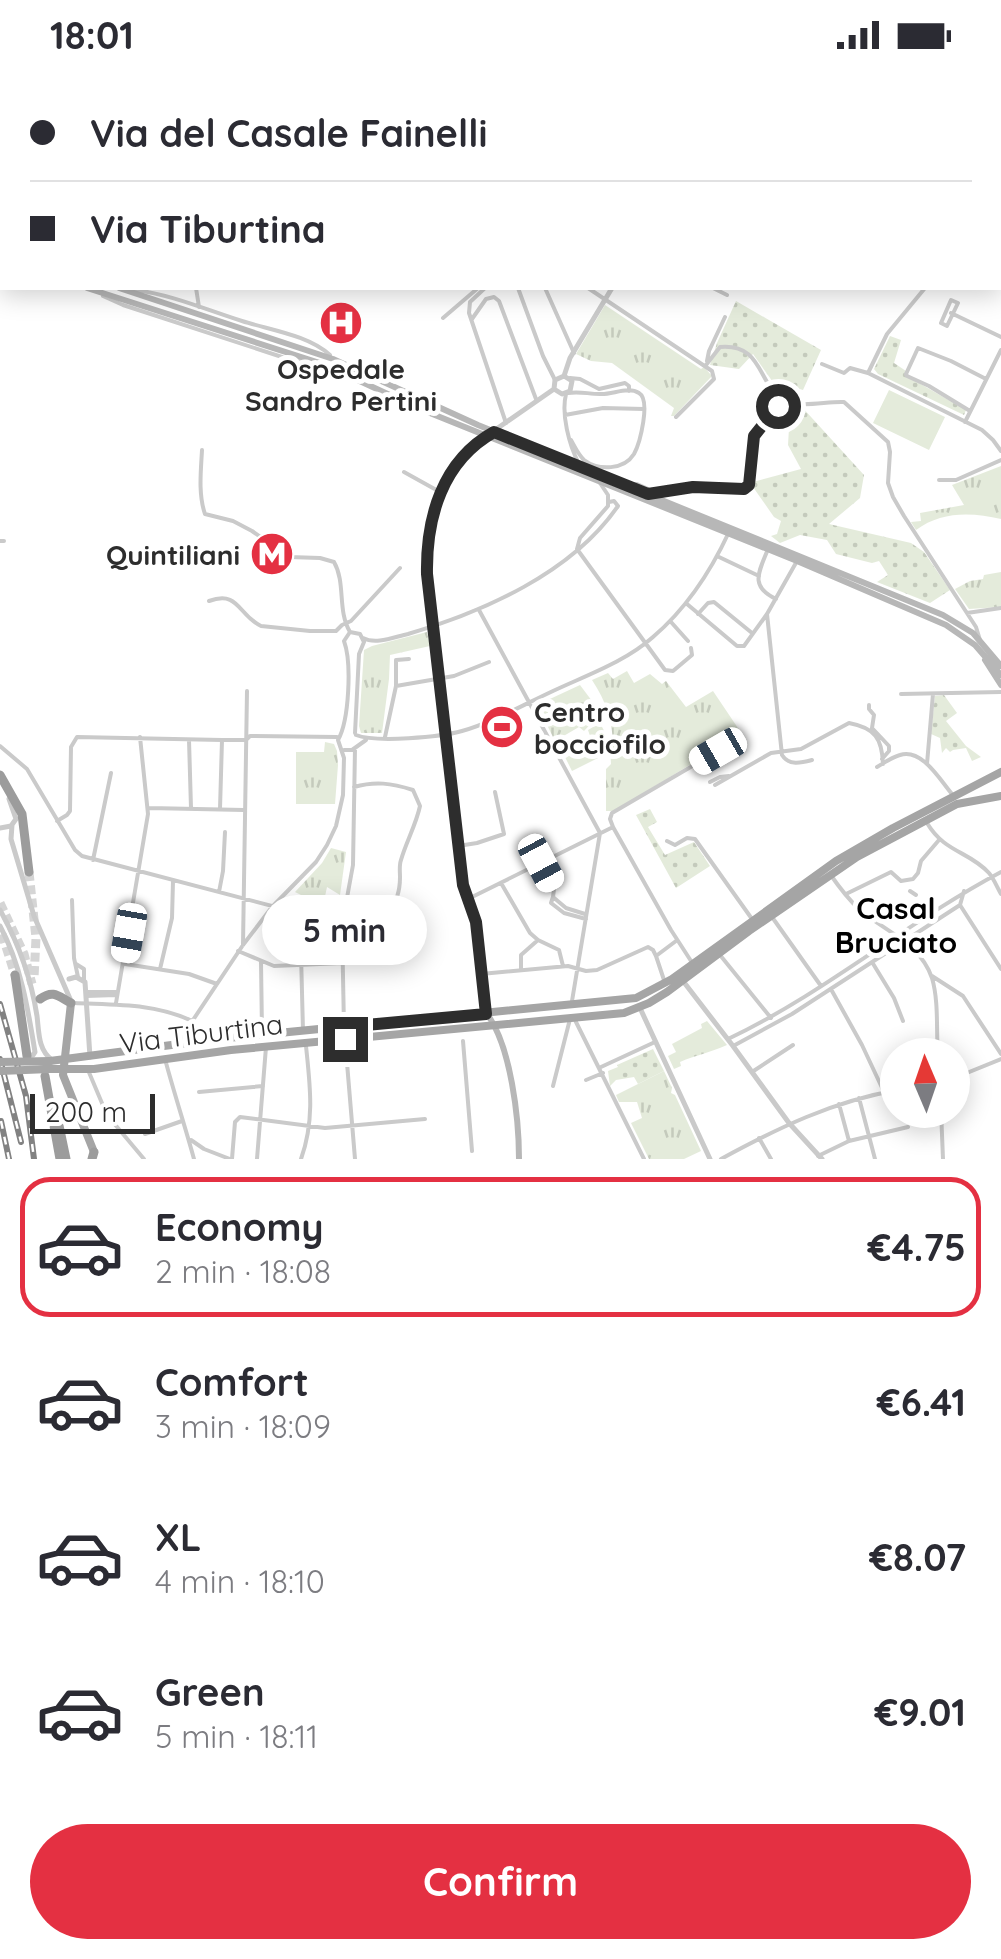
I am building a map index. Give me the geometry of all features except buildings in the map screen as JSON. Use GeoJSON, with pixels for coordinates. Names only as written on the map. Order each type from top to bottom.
{"type":"FeatureCollection","features":[{"type":"Feature","properties":{"kind":"highway"},"geometry":{"type":"LineString","coordinates":[[0,779],[22,814],[28,872]]}},
{"type":"Feature","properties":{"kind":"highway"},"geometry":{"type":"LineString","coordinates":[[14,975],[33,1051]]}},
{"type":"Feature","properties":{"kind":"highway"},"geometry":{"type":"LineString","coordinates":[[37,1002],[55,994],[71,1003]]}},
{"type":"Feature","properties":{"kind":"highway"},"geometry":{"type":"LineString","coordinates":[[48,1067],[49,1100],[60,1159]]}},
{"type":"Feature","properties":{"kind":"highway"},"geometry":{"type":"LineString","coordinates":[[48,1067],[60,1159]]}},
{"type":"Feature","properties":{"kind":"main road"},"geometry":{"type":"LineString","coordinates":[[94,290],[324,364],[403,402],[490,433]]}},
{"type":"Feature","properties":{"kind":"main road"},"geometry":{"type":"LineString","coordinates":[[128,290],[262,331],[333,359],[490,433],[943,615],[969,630],[1001,664]]}},
{"type":"Feature","properties":{"kind":"main road"},"geometry":{"type":"LineString","coordinates":[[579,470],[600,482],[677,501],[768,549],[946,625],[980,650],[1001,676]]}},
{"type":"Feature","properties":{"kind":"main road"},"geometry":{"type":"LineString","coordinates":[[980,650],[1001,689]]}},
{"type":"Feature","properties":{"kind":"main road","name":"Via Tiburtina"},"geometry":{"type":"LineString","coordinates":[[924,816],[1001,772]]}},
{"type":"Feature","properties":{"kind":"main road"},"geometry":{"type":"LineString","coordinates":[[991,778],[988,792],[1001,796]]}},
{"type":"Feature","properties":{"kind":"main road","name":"Via Tiburtina"},"geometry":{"type":"LineString","coordinates":[[0,1061],[88,1070],[266,1047],[620,1014],[682,982],[748,925],[771,915],[855,849],[957,804],[1001,796]]}},
{"type":"Feature","properties":{"kind":"main road","name":"Via Tiburtina"},"geometry":{"type":"LineString","coordinates":[[658,993],[665,983],[828,871]]}},
{"type":"Feature","properties":{"kind":"main road"},"geometry":{"type":"LineString","coordinates":[[71,1003],[64,1080],[95,1157]]}},
{"type":"Feature","properties":{"kind":"main road","name":"Via Tiburtina"},"geometry":{"type":"LineString","coordinates":[[0,1071],[48,1067],[64,1059],[190,1042],[638,1003]]}},
{"type":"Feature","properties":{"kind":"main road"},"geometry":{"type":"LineString","coordinates":[[486,1014],[495,1026],[508,1069],[517,1114],[518,1159]]}},
{"type":"Feature","properties":{"kind":"main road"},"geometry":{"type":"LineString","coordinates":[[0,1061],[33,1051]]}},
{"type":"Feature","properties":{"kind":"street"},"geometry":{"type":"LineString","coordinates":[[92,290],[123,306],[285,358],[324,364]]}},
{"type":"Feature","properties":{"kind":"street"},"geometry":{"type":"LineString","coordinates":[[134,290],[199,307],[262,331],[252,340]]}},
{"type":"Feature","properties":{"kind":"street"},"geometry":{"type":"LineString","coordinates":[[196,290],[199,307]]}},
{"type":"Feature","properties":{"kind":"street"},"geometry":{"type":"LineString","coordinates":[[442,318],[478,290]]}},
{"type":"Feature","properties":{"kind":"street"},"geometry":{"type":"LineString","coordinates":[[479,290],[468,306],[506,422]]}},
{"type":"Feature","properties":{"kind":"street"},"geometry":{"type":"LineString","coordinates":[[486,1014],[476,922],[463,887],[432,627],[427,549],[440,492],[458,462],[476,442],[554,389],[555,380],[519,290]]}},
{"type":"Feature","properties":{"kind":"street"},"geometry":{"type":"LineString","coordinates":[[546,290],[574,353]]}},
{"type":"Feature","properties":{"kind":"street"},"geometry":{"type":"LineString","coordinates":[[591,290],[714,374],[714,379],[676,417]]}},
{"type":"Feature","properties":{"kind":"street"},"geometry":{"type":"LineString","coordinates":[[579,470],[565,415],[564,404],[572,386],[567,377],[574,353],[611,290]]}},
{"type":"Feature","properties":{"kind":"street"},"geometry":{"type":"LineString","coordinates":[[717,290],[727,295]]}},
{"type":"Feature","properties":{"kind":"street"},"geometry":{"type":"LineString","coordinates":[[868,373],[888,334],[923,290]]}},
{"type":"Feature","properties":{"kind":"street"},"geometry":{"type":"LineString","coordinates":[[472,319],[486,299],[494,297],[499,301],[536,401]]}},
{"type":"Feature","properties":{"kind":"street"},"geometry":{"type":"LineString","coordinates":[[950,312],[1001,337]]}},
{"type":"Feature","properties":{"kind":"street"},"geometry":{"type":"LineString","coordinates":[[706,365],[725,317]]}},
{"type":"Feature","properties":{"kind":"street"},"geometry":{"type":"LineString","coordinates":[[706,365],[720,347],[742,350],[756,361],[783,400],[844,402],[886,439],[893,496],[980,640]]}},
{"type":"Feature","properties":{"kind":"street"},"geometry":{"type":"LineString","coordinates":[[970,411],[906,374],[918,348],[986,379]]}},
{"type":"Feature","properties":{"kind":"street"},"geometry":{"type":"LineString","coordinates":[[965,422],[1001,350]]}},
{"type":"Feature","properties":{"kind":"street"},"geometry":{"type":"LineString","coordinates":[[822,364],[844,373],[850,368],[868,373],[987,434],[1001,451]]}},
{"type":"Feature","properties":{"kind":"street"},"geometry":{"type":"LineString","coordinates":[[991,370],[1001,376]]}},
{"type":"Feature","properties":{"kind":"street"},"geometry":{"type":"LineString","coordinates":[[555,380],[580,379],[600,389],[625,382],[629,391]]}},
{"type":"Feature","properties":{"kind":"street"},"geometry":{"type":"LineString","coordinates":[[554,389],[559,393],[629,391],[642,395],[644,408],[634,453],[621,464],[607,468],[591,464],[578,454],[571,440]]}},
{"type":"Feature","properties":{"kind":"street"},"geometry":{"type":"LineString","coordinates":[[627,489],[635,483],[661,497],[693,487],[748,487],[754,436],[783,400]]}},
{"type":"Feature","properties":{"kind":"street"},"geometry":{"type":"LineString","coordinates":[[565,415],[603,408],[644,408]]}},
{"type":"Feature","properties":{"kind":"street"},"geometry":{"type":"LineString","coordinates":[[202,450],[202,510],[252,530],[289,557],[334,562],[339,571],[345,624],[350,632]]}},
{"type":"Feature","properties":{"kind":"street"},"geometry":{"type":"LineString","coordinates":[[939,480],[956,480],[1001,460]]}},
{"type":"Feature","properties":{"kind":"street"},"geometry":{"type":"LineString","coordinates":[[404,472],[440,492]]}},
{"type":"Feature","properties":{"kind":"street"},"geometry":{"type":"LineString","coordinates":[[350,632],[374,642],[479,610],[522,588],[577,549],[618,506],[609,502],[600,482]]}},
{"type":"Feature","properties":{"kind":"street"},"geometry":{"type":"LineString","coordinates":[[677,501],[682,490]]}},
{"type":"Feature","properties":{"kind":"street"},"geometry":{"type":"LineString","coordinates":[[58,821],[70,810],[71,746],[78,737],[341,740],[356,734],[370,738],[445,735],[472,728],[609,665],[645,643],[687,604],[730,531]]}},
{"type":"Feature","properties":{"kind":"street"},"geometry":{"type":"LineString","coordinates":[[577,549],[667,671],[691,656],[692,648]]}},
{"type":"Feature","properties":{"kind":"street"},"geometry":{"type":"LineString","coordinates":[[768,549],[760,576],[761,590],[776,598]]}},
{"type":"Feature","properties":{"kind":"street"},"geometry":{"type":"LineString","coordinates":[[717,556],[760,576]]}},
{"type":"Feature","properties":{"kind":"street"},"geometry":{"type":"LineString","coordinates":[[687,604],[738,646],[746,645],[797,561]]}},
{"type":"Feature","properties":{"kind":"street"},"geometry":{"type":"LineString","coordinates":[[209,602],[222,597],[232,600],[253,622],[272,628],[333,632],[351,621],[400,568]]}},
{"type":"Feature","properties":{"kind":"street"},"geometry":{"type":"LineString","coordinates":[[698,614],[713,602],[754,634]]}},
{"type":"Feature","properties":{"kind":"street"},"geometry":{"type":"LineString","coordinates":[[967,613],[1001,608]]}},
{"type":"Feature","properties":{"kind":"street"},"geometry":{"type":"LineString","coordinates":[[479,610],[600,833],[572,1006]]}},
{"type":"Feature","properties":{"kind":"street"},"geometry":{"type":"LineString","coordinates":[[767,614],[784,758],[791,762],[812,760]]}},
{"type":"Feature","properties":{"kind":"street"},"geometry":{"type":"LineString","coordinates":[[671,621],[688,641]]}},
{"type":"Feature","properties":{"kind":"street"},"geometry":{"type":"LineString","coordinates":[[177,1044],[238,951],[272,907],[318,859],[334,830],[343,795],[341,740],[348,650],[344,641],[350,632]]}},
{"type":"Feature","properties":{"kind":"street"},"geometry":{"type":"LineString","coordinates":[[355,1159],[344,1027],[342,925],[353,862],[363,638]]}},
{"type":"Feature","properties":{"kind":"street"},"geometry":{"type":"LineString","coordinates":[[348,650],[360,650]]}},
{"type":"Feature","properties":{"kind":"street"},"geometry":{"type":"LineString","coordinates":[[386,737],[396,686],[396,660],[409,659]]}},
{"type":"Feature","properties":{"kind":"street"},"geometry":{"type":"LineString","coordinates":[[396,686],[438,680],[490,662]]}},
{"type":"Feature","properties":{"kind":"street"},"geometry":{"type":"LineString","coordinates":[[902,694],[1001,689]]}},
{"type":"Feature","properties":{"kind":"street"},"geometry":{"type":"LineString","coordinates":[[243,945],[248,691]]}},
{"type":"Feature","properties":{"kind":"street"},"geometry":{"type":"LineString","coordinates":[[926,764],[934,693]]}},
{"type":"Feature","properties":{"kind":"street"},"geometry":{"type":"LineString","coordinates":[[869,704],[874,715],[873,730],[890,748],[881,763]]}},
{"type":"Feature","properties":{"kind":"street"},"geometry":{"type":"LineString","coordinates":[[712,784],[771,753],[802,748],[852,723],[880,740],[881,763]]}},
{"type":"Feature","properties":{"kind":"street"},"geometry":{"type":"LineString","coordinates":[[116,1003],[148,808],[140,738]]}},
{"type":"Feature","properties":{"kind":"street"},"geometry":{"type":"LineString","coordinates":[[341,740],[347,751],[370,738]]}},
{"type":"Feature","properties":{"kind":"street"},"geometry":{"type":"LineString","coordinates":[[190,740],[190,808]]}},
{"type":"Feature","properties":{"kind":"street"},"geometry":{"type":"LineString","coordinates":[[220,809],[222,740]]}},
{"type":"Feature","properties":{"kind":"street"},"geometry":{"type":"LineString","coordinates":[[0,746],[28,769],[76,852],[243,900],[360,927],[394,906],[399,894],[400,862],[420,806],[412,790],[375,782],[354,787]]}},
{"type":"Feature","properties":{"kind":"street"},"geometry":{"type":"LineString","coordinates":[[693,963],[613,827],[610,814],[718,751]]}},
{"type":"Feature","properties":{"kind":"street"},"geometry":{"type":"LineString","coordinates":[[881,763],[911,754],[926,764],[954,797]]}},
{"type":"Feature","properties":{"kind":"street"},"geometry":{"type":"LineString","coordinates":[[93,860],[111,773]]}},
{"type":"Feature","properties":{"kind":"street"},"geometry":{"type":"LineString","coordinates":[[0,779],[15,812],[11,839],[34,916],[71,1003],[86,997],[117,994]]}},
{"type":"Feature","properties":{"kind":"street"},"geometry":{"type":"LineString","coordinates":[[458,846],[504,834],[495,792]]}},
{"type":"Feature","properties":{"kind":"street"},"geometry":{"type":"LineString","coordinates":[[148,808],[244,810]]}},
{"type":"Feature","properties":{"kind":"street"},"geometry":{"type":"LineString","coordinates":[[924,816],[946,846],[992,876],[1001,894]]}},
{"type":"Feature","properties":{"kind":"street"},"geometry":{"type":"LineString","coordinates":[[1,828],[12,826]]}},
{"type":"Feature","properties":{"kind":"street"},"geometry":{"type":"LineString","coordinates":[[468,899],[613,827]]}},
{"type":"Feature","properties":{"kind":"street"},"geometry":{"type":"LineString","coordinates":[[1,828],[11,839]]}},
{"type":"Feature","properties":{"kind":"street"},"geometry":{"type":"LineString","coordinates":[[219,893],[225,832]]}},
{"type":"Feature","properties":{"kind":"street"},"geometry":{"type":"LineString","coordinates":[[667,841],[676,845],[687,838],[695,839],[748,925]]}},
{"type":"Feature","properties":{"kind":"street"},"geometry":{"type":"LineString","coordinates":[[930,854],[940,840]]}},
{"type":"Feature","properties":{"kind":"street"},"geometry":{"type":"LineString","coordinates":[[846,894],[891,872],[909,888],[923,859],[946,846]]}},
{"type":"Feature","properties":{"kind":"street"},"geometry":{"type":"LineString","coordinates":[[541,863],[554,888],[551,903],[559,910],[586,917]]}},
{"type":"Feature","properties":{"kind":"street"},"geometry":{"type":"LineString","coordinates":[[828,871],[859,908],[906,940],[919,956],[931,976],[937,1038]]}},
{"type":"Feature","properties":{"kind":"street"},"geometry":{"type":"LineString","coordinates":[[728,1039],[771,1018],[1001,872]]}},
{"type":"Feature","properties":{"kind":"street"},"geometry":{"type":"LineString","coordinates":[[160,969],[172,918],[173,881]]}},
{"type":"Feature","properties":{"kind":"street"},"geometry":{"type":"LineString","coordinates":[[501,883],[520,919],[538,940],[560,950],[562,966]]}},
{"type":"Feature","properties":{"kind":"street"},"geometry":{"type":"LineString","coordinates":[[734,1046],[775,1024],[960,905],[964,892]]}},
{"type":"Feature","properties":{"kind":"street"},"geometry":{"type":"LineString","coordinates":[[72,900],[74,958],[84,970],[81,979],[90,1056]]}},
{"type":"Feature","properties":{"kind":"street"},"geometry":{"type":"LineString","coordinates":[[960,905],[1001,969]]}},
{"type":"Feature","properties":{"kind":"street"},"geometry":{"type":"LineString","coordinates":[[0,910],[25,962],[37,1002],[33,1051]]}},
{"type":"Feature","properties":{"kind":"street"},"geometry":{"type":"LineString","coordinates":[[300,914],[303,1031]]}},
{"type":"Feature","properties":{"kind":"street"},"geometry":{"type":"LineString","coordinates":[[771,915],[830,989],[880,1083]]}},
{"type":"Feature","properties":{"kind":"street"},"geometry":{"type":"LineString","coordinates":[[0,926],[20,975],[33,1051],[48,1067]]}},
{"type":"Feature","properties":{"kind":"street"},"geometry":{"type":"LineString","coordinates":[[521,970],[521,955],[538,940]]}},
{"type":"Feature","properties":{"kind":"street"},"geometry":{"type":"LineString","coordinates":[[656,956],[678,940]]}},
{"type":"Feature","properties":{"kind":"street"},"geometry":{"type":"LineString","coordinates":[[481,974],[562,966],[600,970],[648,947],[656,956],[665,983]]}},
{"type":"Feature","properties":{"kind":"street"},"geometry":{"type":"LineString","coordinates":[[238,951],[277,966],[344,962]]}},
{"type":"Feature","properties":{"kind":"street"},"geometry":{"type":"LineString","coordinates":[[719,954],[771,1018]]}},
{"type":"Feature","properties":{"kind":"street"},"geometry":{"type":"LineString","coordinates":[[261,962],[262,1035]]}},
{"type":"Feature","properties":{"kind":"street"},"geometry":{"type":"LineString","coordinates":[[872,962],[903,1021]]}},
{"type":"Feature","properties":{"kind":"street"},"geometry":{"type":"LineString","coordinates":[[123,964],[200,976],[217,984]]}},
{"type":"Feature","properties":{"kind":"street"},"geometry":{"type":"LineString","coordinates":[[59,972],[69,979],[81,979]]}},
{"type":"Feature","properties":{"kind":"street"},"geometry":{"type":"LineString","coordinates":[[931,976],[963,996],[1000,1060],[970,1072]]}},
{"type":"Feature","properties":{"kind":"street"},"geometry":{"type":"LineString","coordinates":[[67,989],[69,979]]}},
{"type":"Feature","properties":{"kind":"street"},"geometry":{"type":"LineString","coordinates":[[682,982],[820,1158],[848,1142],[904,1128]]}},
{"type":"Feature","properties":{"kind":"street"},"geometry":{"type":"LineString","coordinates":[[935,995],[950,987]]}},
{"type":"Feature","properties":{"kind":"street"},"geometry":{"type":"LineString","coordinates":[[86,997],[172,1013],[190,1023]]}},
{"type":"Feature","properties":{"kind":"street"},"geometry":{"type":"LineString","coordinates":[[26,1005],[37,1002]]}},
{"type":"Feature","properties":{"kind":"street"},"geometry":{"type":"LineString","coordinates":[[638,1003],[710,1159]]}},
{"type":"Feature","properties":{"kind":"street"},"geometry":{"type":"LineString","coordinates":[[572,1019],[644,1159]]}},
{"type":"Feature","properties":{"kind":"street"},"geometry":{"type":"LineString","coordinates":[[553,1086],[572,1019]]}},
{"type":"Feature","properties":{"kind":"street"},"geometry":{"type":"LineString","coordinates":[[190,1023],[190,1042]]}},
{"type":"Feature","properties":{"kind":"street"},"geometry":{"type":"LineString","coordinates":[[463,1042],[472,1151]]}},
{"type":"Feature","properties":{"kind":"street"},"geometry":{"type":"LineString","coordinates":[[586,1080],[655,1042]]}},
{"type":"Feature","properties":{"kind":"street"},"geometry":{"type":"LineString","coordinates":[[301,1159],[312,1096],[305,1043]]}},
{"type":"Feature","properties":{"kind":"street"},"geometry":{"type":"LineString","coordinates":[[752,1072],[793,1045]]}},
{"type":"Feature","properties":{"kind":"street"},"geometry":{"type":"LineString","coordinates":[[257,1159],[266,1047]]}},
{"type":"Feature","properties":{"kind":"street"},"geometry":{"type":"LineString","coordinates":[[165,1059],[194,1159]]}},
{"type":"Feature","properties":{"kind":"street"},"geometry":{"type":"LineString","coordinates":[[88,1070],[108,1116],[144,1159]]}},
{"type":"Feature","properties":{"kind":"street"},"geometry":{"type":"LineString","coordinates":[[199,1092],[263,1086]]}},
{"type":"Feature","properties":{"kind":"street"},"geometry":{"type":"LineString","coordinates":[[721,1159],[789,1123],[880,1093]]}},
{"type":"Feature","properties":{"kind":"street"},"geometry":{"type":"LineString","coordinates":[[859,1098],[874,1159]]}},
{"type":"Feature","properties":{"kind":"street"},"geometry":{"type":"LineString","coordinates":[[839,1104],[848,1142]]}},
{"type":"Feature","properties":{"kind":"street"},"geometry":{"type":"LineString","coordinates":[[190,1140],[231,1159],[236,1120],[241,1117],[309,1127],[425,1120]]}},
{"type":"Feature","properties":{"kind":"street"},"geometry":{"type":"LineString","coordinates":[[146,1134],[182,1121]]}},
{"type":"Feature","properties":{"kind":"street"},"geometry":{"type":"LineString","coordinates":[[942,1128],[943,1159]]}},
{"type":"Feature","properties":{"kind":"street"},"geometry":{"type":"LineString","coordinates":[[759,1138],[770,1159]]}},
{"type":"Feature","properties":{"kind":"green space"},"geometry":{"type":"Polygon","coordinates":[[[736,301],[821,350],[803,390],[775,385],[753,354],[739,369],[710,365],[736,301]]]}},
{"type":"Feature","properties":{"kind":"green space"},"geometry":{"type":"Polygon","coordinates":[[[605,305],[701,369],[704,367],[712,376],[674,416],[674,408],[612,363],[591,361],[576,354],[605,305]]]}},
{"type":"Feature","properties":{"kind":"green space"},"geometry":{"type":"Polygon","coordinates":[[[890,336],[901,340],[894,363],[906,371],[905,375],[966,410],[964,415],[878,374],[874,369],[890,336]]]}},
{"type":"Feature","properties":{"kind":"green space"},"geometry":{"type":"Polygon","coordinates":[[[889,390],[945,417],[929,450],[873,423],[889,390]]]}},
{"type":"Feature","properties":{"kind":"green space"},"geometry":{"type":"Polygon","coordinates":[[[783,402],[801,406],[864,475],[860,498],[829,524],[911,543],[924,552],[950,590],[930,603],[877,582],[888,575],[879,561],[872,563],[836,554],[827,540],[800,535],[780,543],[771,536],[777,534],[781,521],[774,517],[753,482],[801,469],[788,445],[789,428],[774,412],[783,402]]]}},
{"type":"Feature","properties":{"kind":"green space"},"geometry":{"type":"Polygon","coordinates":[[[1001,466],[1001,519],[957,515],[936,519],[916,530],[911,522],[921,521],[920,513],[964,505],[952,485],[1001,466]]]}},
{"type":"Feature","properties":{"kind":"green space"},"geometry":{"type":"Polygon","coordinates":[[[1001,572],[1001,607],[969,609],[955,589],[983,579],[984,575],[1001,572]]]}},
{"type":"Feature","properties":{"kind":"green space"},"geometry":{"type":"Polygon","coordinates":[[[427,632],[430,646],[390,655],[382,733],[361,733],[364,650],[427,632]]]}},
{"type":"Feature","properties":{"kind":"green space"},"geometry":{"type":"Polygon","coordinates":[[[627,671],[634,683],[650,674],[662,684],[666,681],[686,707],[713,691],[746,740],[721,755],[716,749],[614,811],[606,811],[606,769],[611,764],[613,738],[608,712],[592,680],[608,673],[613,679],[627,671]]]}},
{"type":"Feature","properties":{"kind":"green space"},"geometry":{"type":"Polygon","coordinates":[[[580,685],[601,713],[584,731],[579,727],[555,741],[537,705],[580,685]]]}},
{"type":"Feature","properties":{"kind":"green space"},"geometry":{"type":"Polygon","coordinates":[[[944,695],[957,713],[946,721],[966,746],[981,757],[972,761],[966,748],[950,752],[946,748],[942,753],[940,738],[931,734],[935,696],[944,695]]]}},
{"type":"Feature","properties":{"kind":"green space"},"geometry":{"type":"Polygon","coordinates":[[[600,723],[612,746],[601,752],[602,756],[572,771],[562,751],[590,736],[588,730],[600,723]]]}},
{"type":"Feature","properties":{"kind":"green space"},"geometry":{"type":"Polygon","coordinates":[[[325,742],[334,744],[337,751],[335,804],[296,804],[296,752],[324,752],[325,742]]]}},
{"type":"Feature","properties":{"kind":"green space"},"geometry":{"type":"Polygon","coordinates":[[[650,809],[657,822],[648,827],[665,855],[694,842],[710,866],[676,888],[636,815],[650,809]]]}},
{"type":"Feature","properties":{"kind":"green space"},"geometry":{"type":"Polygon","coordinates":[[[331,848],[346,852],[340,895],[327,887],[323,906],[295,892],[331,848]]]}},
{"type":"Feature","properties":{"kind":"green space"},"geometry":{"type":"Polygon","coordinates":[[[707,1021],[727,1045],[680,1062],[681,1066],[674,1069],[668,1056],[676,1052],[672,1044],[702,1028],[701,1024],[707,1021]]]}},
{"type":"Feature","properties":{"kind":"green space"},"geometry":{"type":"Polygon","coordinates":[[[653,1049],[664,1071],[638,1084],[634,1077],[616,1080],[610,1086],[608,1071],[653,1049]]]}},
{"type":"Feature","properties":{"kind":"green space"},"geometry":{"type":"Polygon","coordinates":[[[664,1071],[701,1151],[684,1159],[649,1159],[631,1123],[642,1118],[637,1102],[619,1102],[616,1095],[664,1071]]]}},
{"type":"Feature","properties":{"kind":"tunnel"},"geometry":{"type":"LineString","coordinates":[[29,872],[36,938],[34,978]]}},
{"type":"Feature","properties":{"kind":"tunnel"},"geometry":{"type":"LineString","coordinates":[[0,903],[24,954],[32,984]]}},
{"type":"Feature","properties":{"kind":"tunnel"},"geometry":{"type":"LineString","coordinates":[[2,934],[15,975]]}},
{"type":"Feature","properties":{"kind":"railway"},"geometry":{"type":"LineString","coordinates":[[0,1004],[26,1096],[34,1159]]}},
{"type":"Feature","properties":{"kind":"railway"},"geometry":{"type":"LineString","coordinates":[[0,1059],[21,1142]]}},
{"type":"Feature","properties":{"kind":"railway"},"geometry":{"type":"LineString","coordinates":[[1,1121],[9,1159]]}},
{"type":"Feature","properties":{"kind":"place","name":"Ospedale Sandro Pertini"},"geometry":{"type":"Point","coordinates":[341,323]}},
{"type":"Feature","properties":{"kind":"place","name":"Quintiliani"},"geometry":{"type":"Point","coordinates":[272,554]}},
{"type":"Feature","properties":{"kind":"place","name":"Centro bocciofilo"},"geometry":{"type":"Point","coordinates":[502,727]}},
{"type":"Feature","properties":{"kind":"district","name":"Casal Bruciato"},"geometry":{"type":"Point","coordinates":[896,925]}},
{"type":"Feature","properties":{"kind":"route"},"geometry":{"type":"LineString","coordinates":[[345,1039],[344,1027],[486,1014],[476,922],[463,885],[427,574],[433,512],[452,471],[476,442],[494,432],[648,494],[693,487],[744,489],[749,485],[754,436],[778,406]]}}]}
